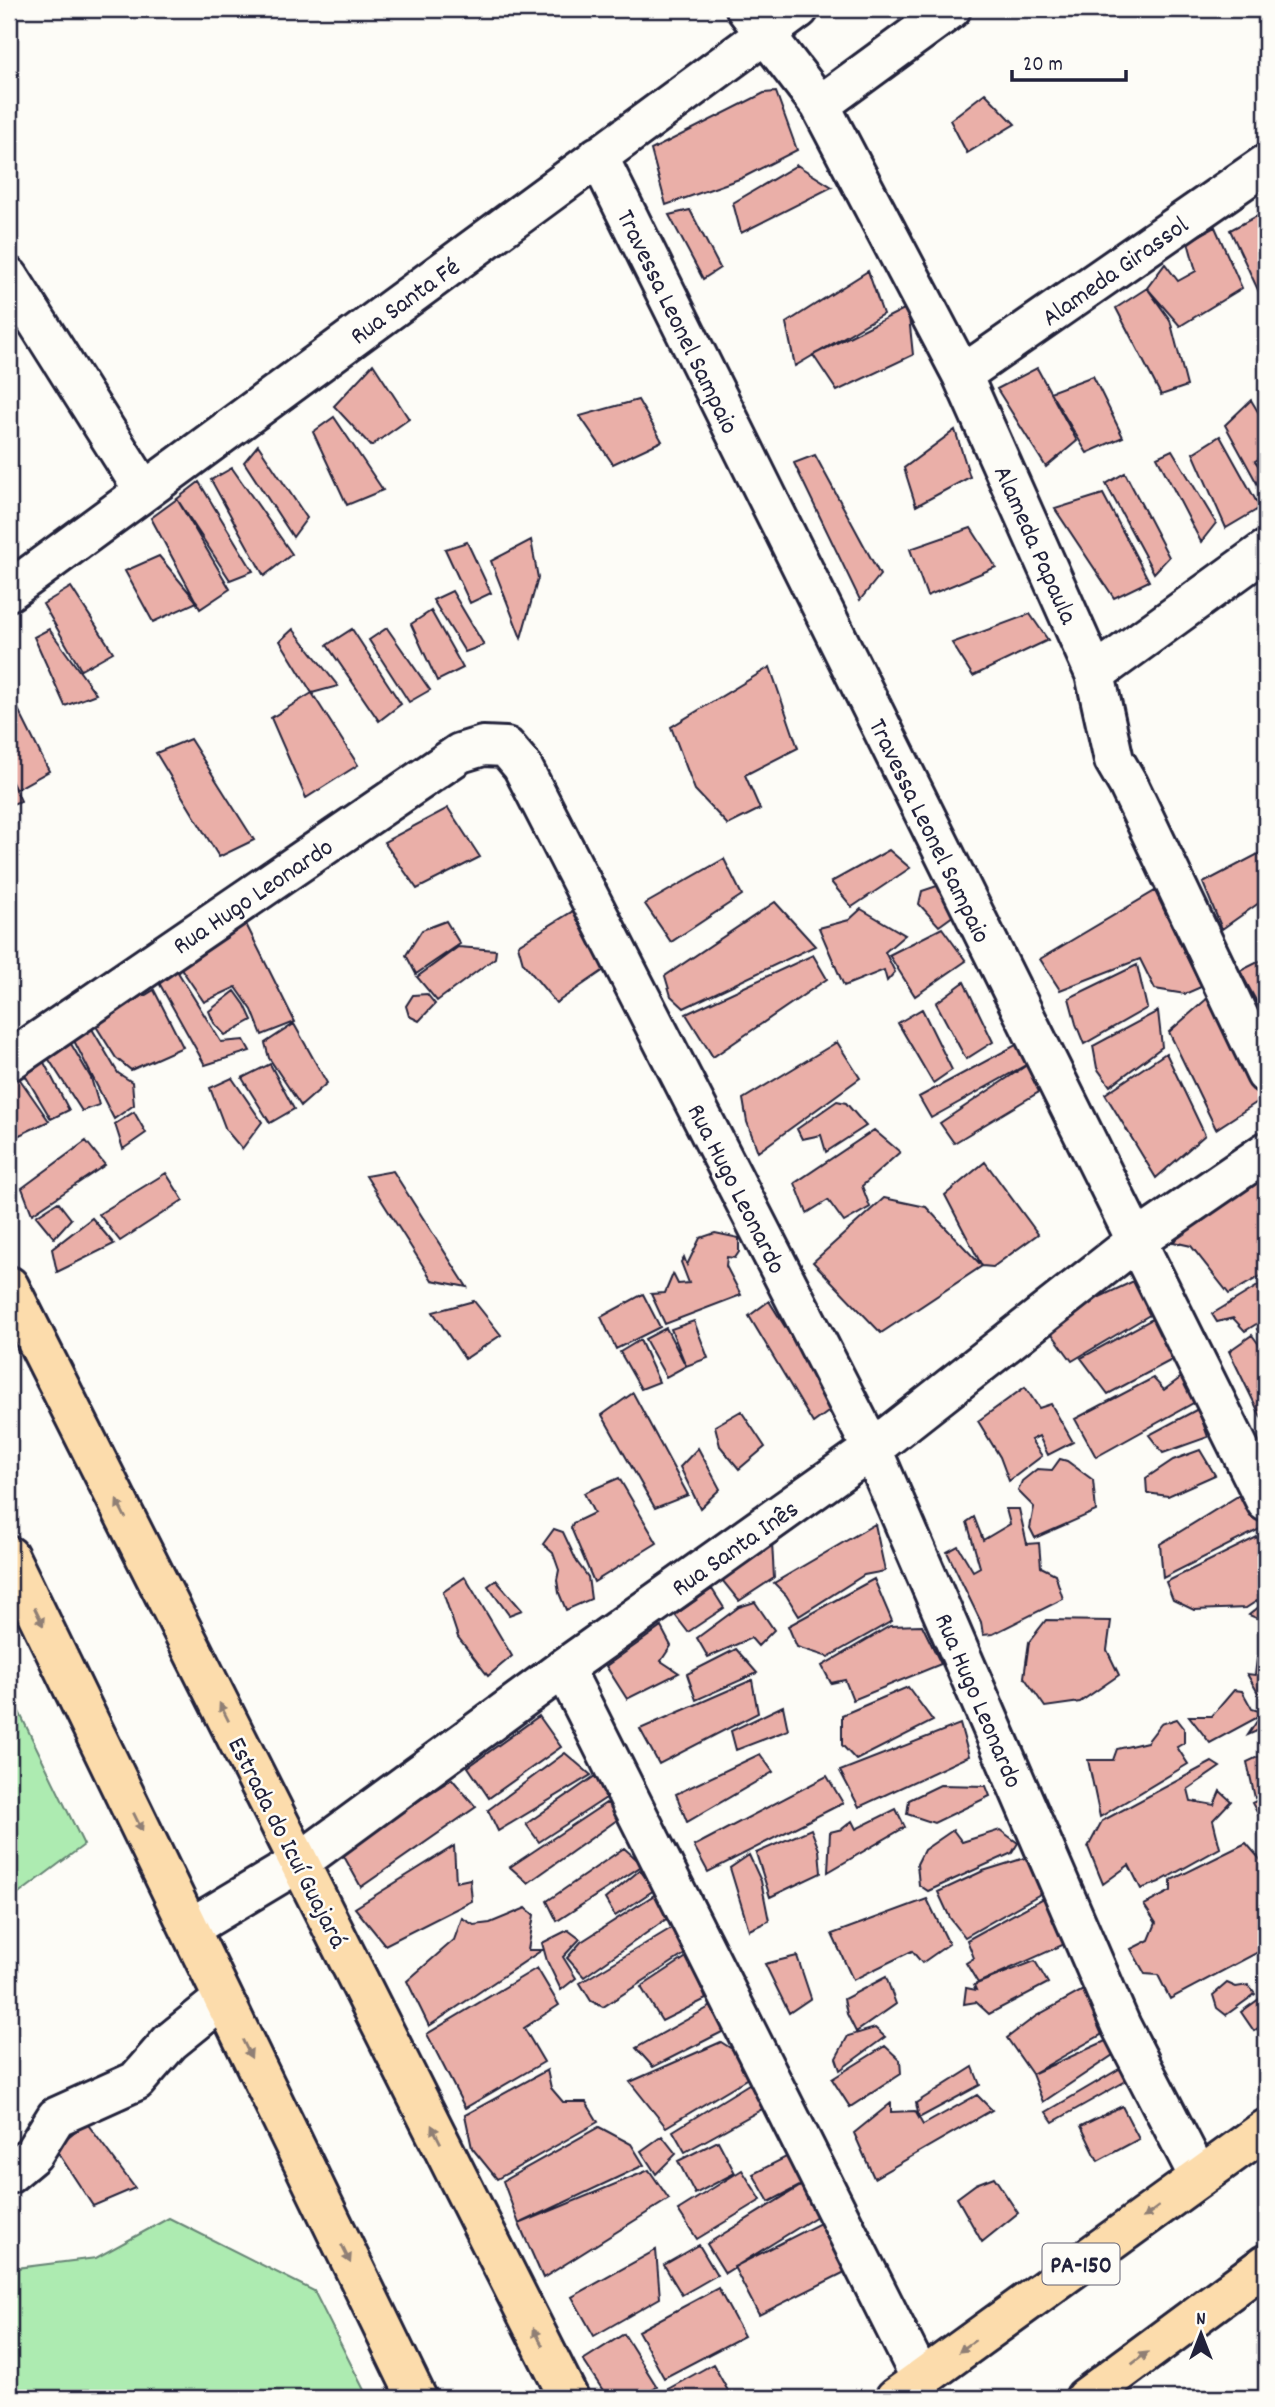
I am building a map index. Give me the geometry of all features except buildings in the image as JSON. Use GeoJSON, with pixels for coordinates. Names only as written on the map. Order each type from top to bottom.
{"type":"FeatureCollection","features":[{"type":"Feature","properties":{"kind":"main road","name":"Estrada do Icuí Guajará"},"geometry":{"type":"LineString","coordinates":[[9,1286],[569,2398]]}},
{"type":"Feature","properties":{"kind":"main road"},"geometry":{"type":"LineString","coordinates":[[9,1556],[416,2398]]}},
{"type":"Feature","properties":{"kind":"main road","name":"PA-150"},"geometry":{"type":"LineString","coordinates":[[908,2389],[1266,2129]]}},
{"type":"Feature","properties":{"kind":"main road"},"geometry":{"type":"LineString","coordinates":[[1085,2398],[1266,2264]]}},
{"type":"Feature","properties":{"kind":"street","name":"Rua Santa Fé"},"geometry":{"type":"LineString","coordinates":[[9,591],[598,156],[755,21],[799,9]]}},
{"type":"Feature","properties":{"kind":"street"},"geometry":{"type":"LineString","coordinates":[[820,105],[951,9]]}},
{"type":"Feature","properties":{"kind":"street","name":"Alameda Papaula"},"geometry":{"type":"LineString","coordinates":[[755,21],[820,105],[962,375],[1095,674],[1114,760],[1128,783],[1266,1074]]}},
{"type":"Feature","properties":{"kind":"street","name":"Travessa Leonel Sampaio"},"geometry":{"type":"LineString","coordinates":[[598,156],[1266,1502]]}},
{"type":"Feature","properties":{"kind":"street","name":"Alameda Girassol"},"geometry":{"type":"LineString","coordinates":[[962,375],[1266,164]]}},
{"type":"Feature","properties":{"kind":"street"},"geometry":{"type":"LineString","coordinates":[[9,277],[144,491]]}},
{"type":"Feature","properties":{"kind":"street"},"geometry":{"type":"LineString","coordinates":[[1095,674],[1266,550]]}},
{"type":"Feature","properties":{"kind":"street","name":"Rua Hugo Leonardo"},"geometry":{"type":"LineString","coordinates":[[9,1061],[460,753],[482,746],[506,747],[522,766],[872,1449],[1121,2026],[1199,2177]]}},
{"type":"Feature","properties":{"kind":"street","name":"Rua Santa Inês"},"geometry":{"type":"LineString","coordinates":[[190,1928],[299,1862],[564,1668],[872,1449],[1135,1242],[1266,1152]]}},
{"type":"Feature","properties":{"kind":"street"},"geometry":{"type":"LineString","coordinates":[[564,1668],[908,2389]]}},
{"type":"Feature","properties":{"kind":"street"},"geometry":{"type":"LineString","coordinates":[[9,2174],[33,2154],[56,2117],[135,2081],[170,2042],[223,1998]]}},
{"type":"Feature","properties":{"kind":"green space"},"geometry":{"type":"Polygon","coordinates":[[[9,1691],[84,1845],[9,1901],[9,1691]]]}},
{"type":"Feature","properties":{"kind":"green space"},"geometry":{"type":"Polygon","coordinates":[[[169,2218],[314,2291],[368,2398],[9,2398],[9,2269],[96,2258],[169,2218]]]}}]}
